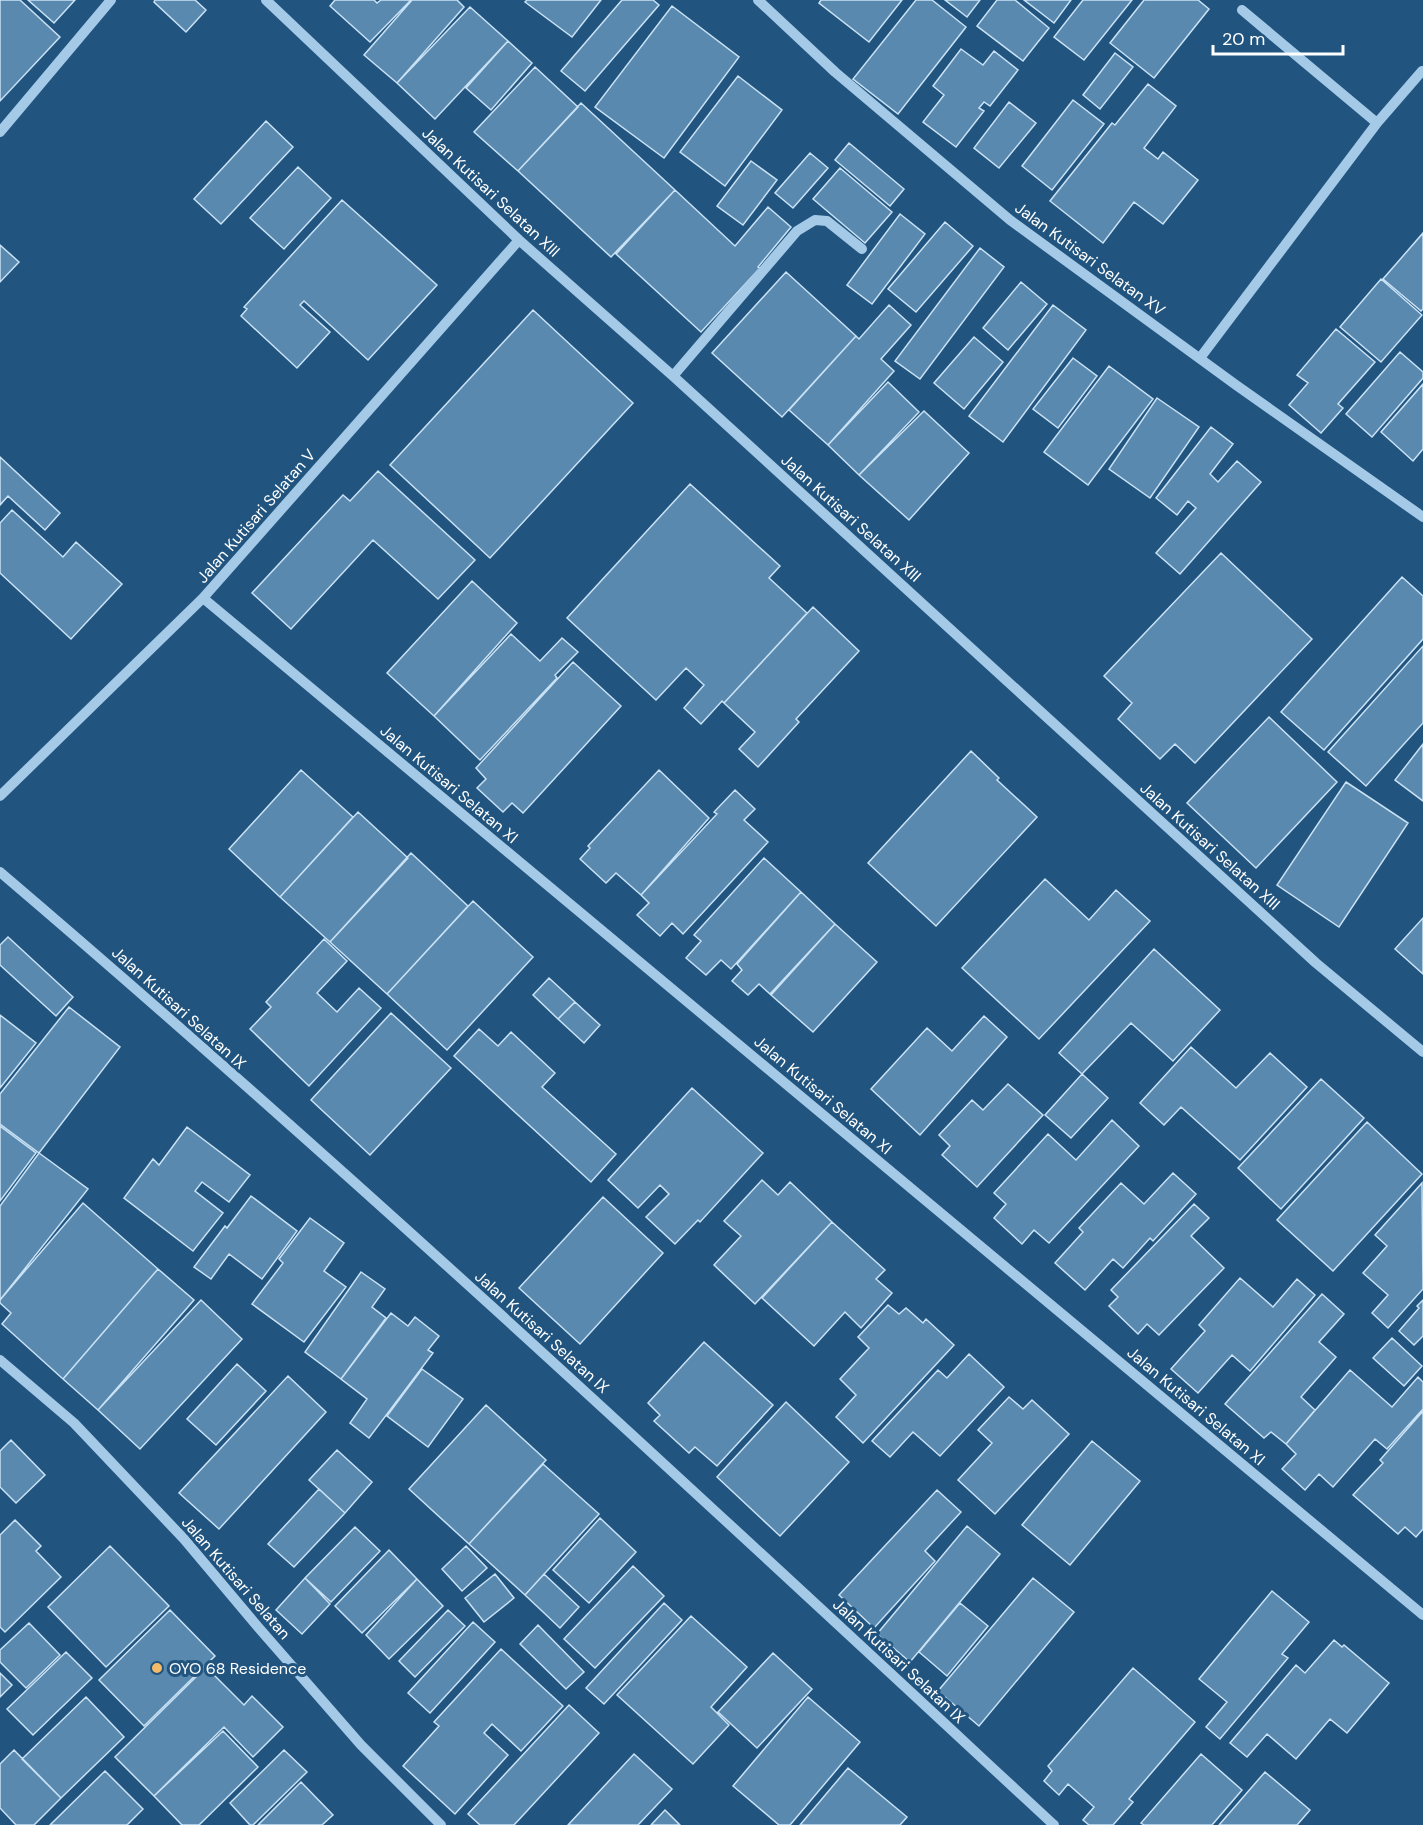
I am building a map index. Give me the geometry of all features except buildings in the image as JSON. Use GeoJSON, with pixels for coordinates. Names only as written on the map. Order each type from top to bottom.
{"type":"FeatureCollection","features":[{"type":"Feature","properties":{"kind":"street"},"geometry":{"type":"LineString","coordinates":[[0,132],[111,0]]}},
{"type":"Feature","properties":{"kind":"street","name":"Jalan Kutisari Selatan XIII"},"geometry":{"type":"LineString","coordinates":[[266,0],[519,240],[673,376],[1316,963],[1423,1052]]}},
{"type":"Feature","properties":{"kind":"street","name":"Jalan Kutisari Selatan XV"},"geometry":{"type":"LineString","coordinates":[[758,0],[835,72],[1010,220],[1423,517]]}},
{"type":"Feature","properties":{"kind":"street"},"geometry":{"type":"LineString","coordinates":[[1242,10],[1377,123]]}},
{"type":"Feature","properties":{"kind":"street"},"geometry":{"type":"LineString","coordinates":[[1200,358],[1377,123],[1422,71]]}},
{"type":"Feature","properties":{"kind":"street"},"geometry":{"type":"LineString","coordinates":[[673,376],[797,231],[815,220],[827,221],[862,249]]}},
{"type":"Feature","properties":{"kind":"street","name":"Jalan Kutisari Selatan V"},"geometry":{"type":"LineString","coordinates":[[0,796],[203,598],[519,240]]}},
{"type":"Feature","properties":{"kind":"street","name":"Jalan Kutisari Selatan XI"},"geometry":{"type":"LineString","coordinates":[[203,598],[1423,1615]]}},
{"type":"Feature","properties":{"kind":"street","name":"Jalan Kutisari Selatan IX"},"geometry":{"type":"LineString","coordinates":[[0,872],[93,951],[542,1350],[1054,1825]]}},
{"type":"Feature","properties":{"kind":"street","name":"Jalan Kutisari Selatan"},"geometry":{"type":"LineString","coordinates":[[0,1360],[74,1424],[184,1539],[361,1745],[441,1825]]}},
{"type":"Feature","properties":{"kind":"place","name":"OYO 68 Residence"},"geometry":{"type":"Point","coordinates":[157,1668]}}]}
